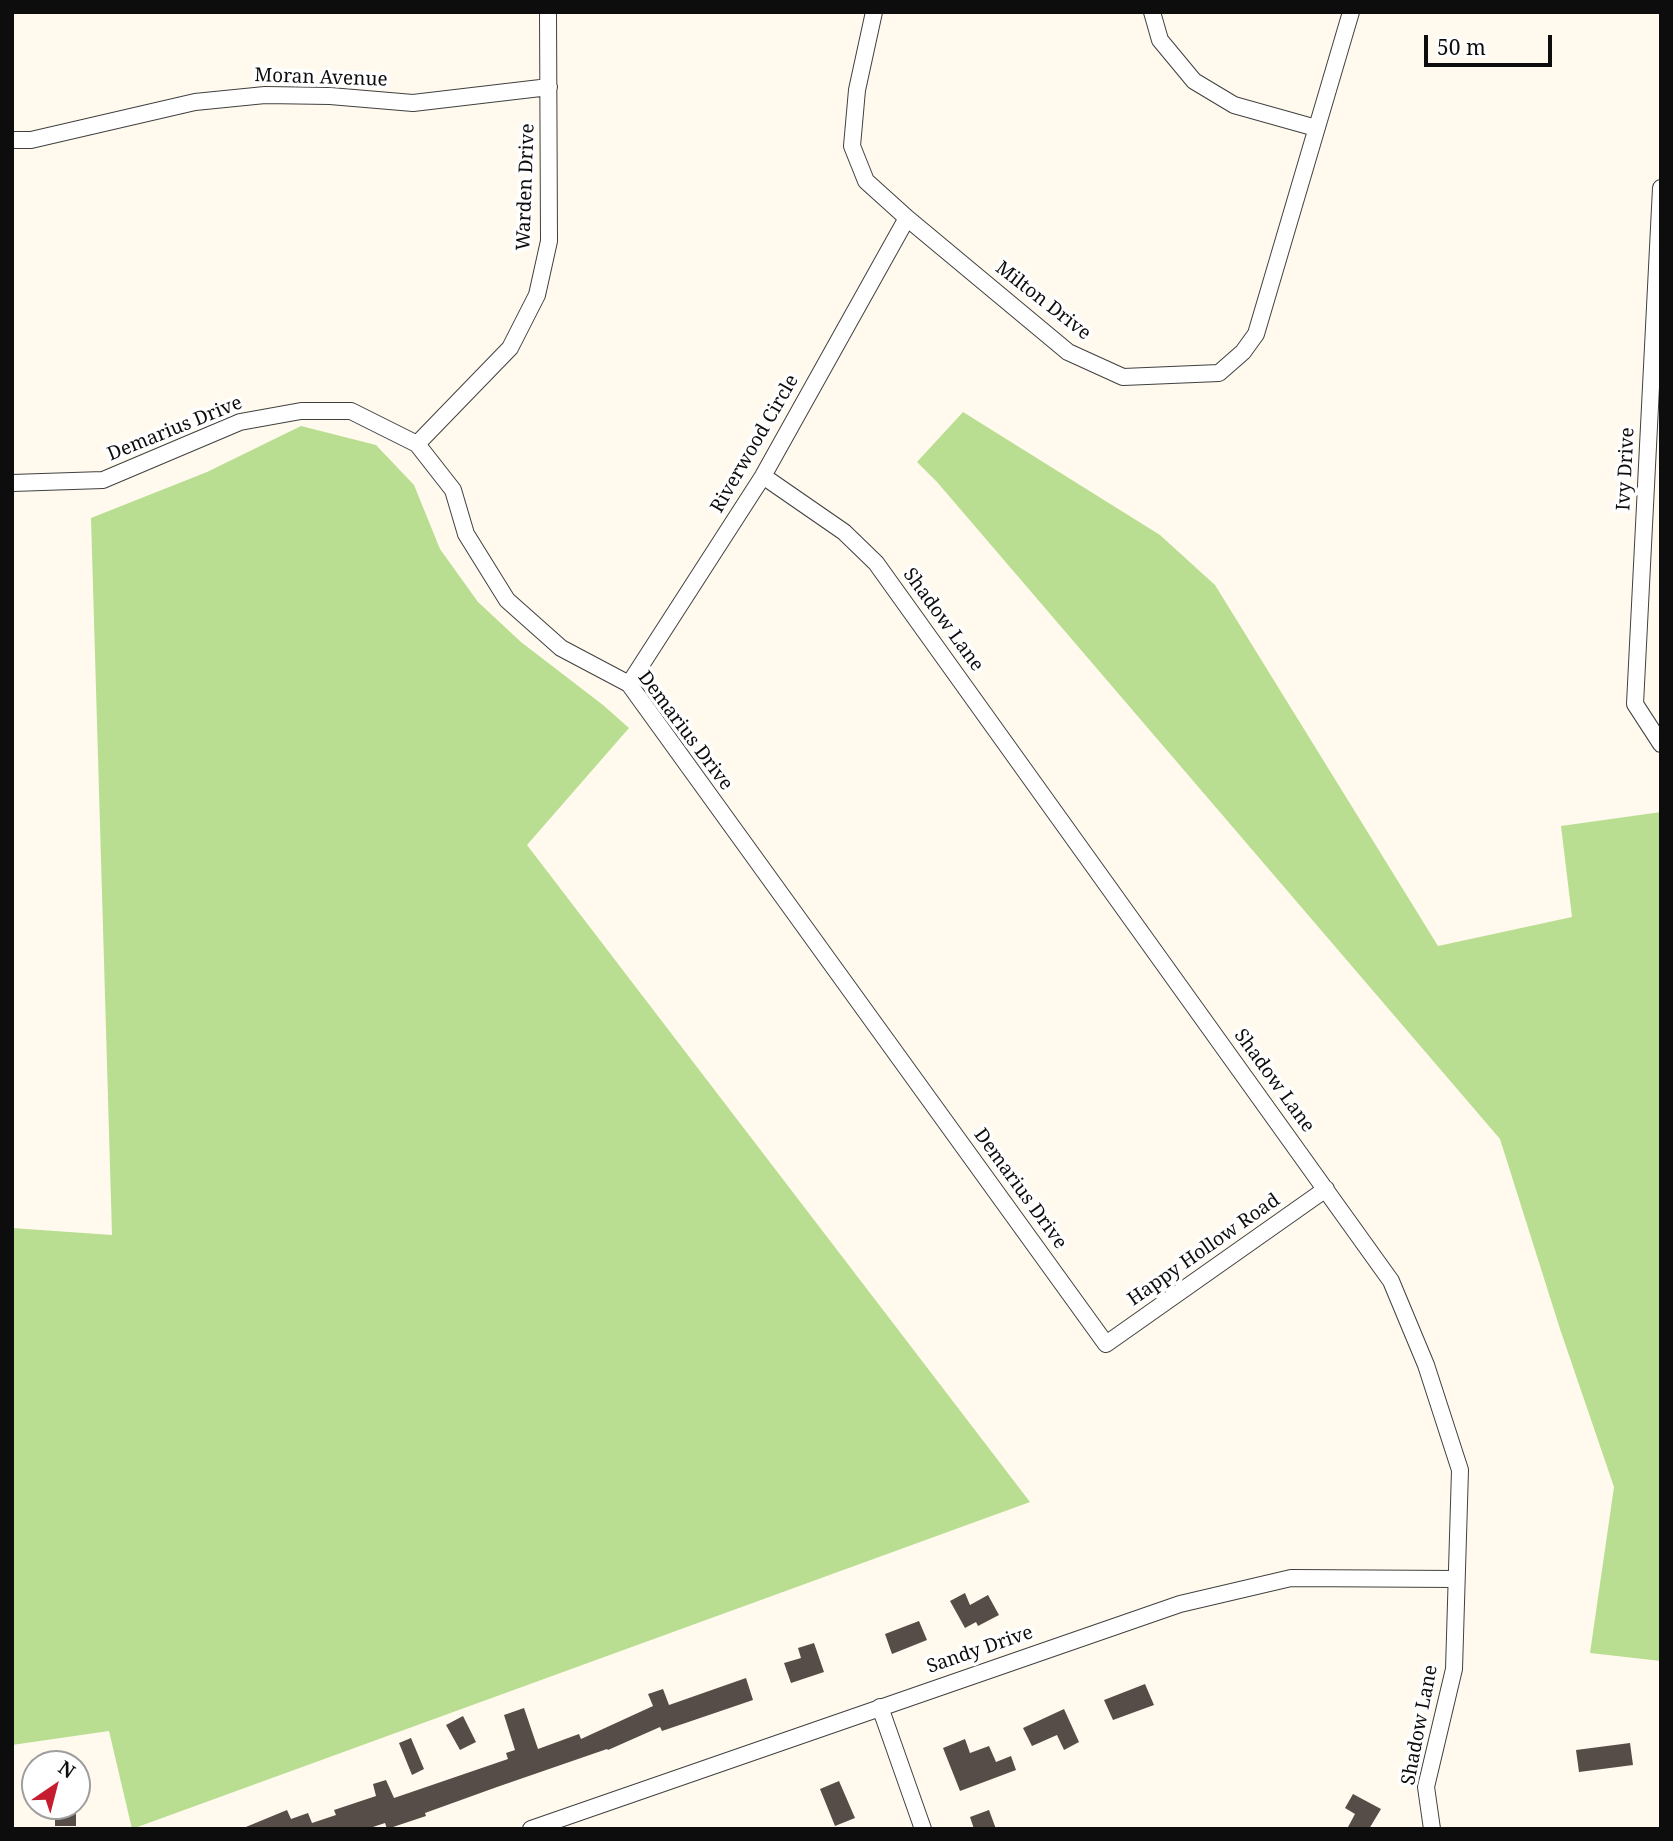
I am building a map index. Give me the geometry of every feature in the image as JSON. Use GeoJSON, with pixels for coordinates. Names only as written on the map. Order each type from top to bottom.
{"type":"FeatureCollection","features":[{"type":"Feature","properties":{"kind":"street","name":"Warden Drive"},"geometry":{"type":"LineString","coordinates":[[417,444],[510,348],[537,295],[549,241],[548,12]]}},
{"type":"Feature","properties":{"kind":"street","name":"Milton Drive"},"geometry":{"type":"LineString","coordinates":[[874,12],[857,90],[852,146],[866,181],[1069,352],[1123,377],[1219,373],[1243,352],[1256,334],[1351,12]]}},
{"type":"Feature","properties":{"kind":"street"},"geometry":{"type":"LineString","coordinates":[[1152,12],[1160,40],[1194,81],[1234,105],[1315,128]]}},
{"type":"Feature","properties":{"kind":"street","name":"Moran Avenue"},"geometry":{"type":"LineString","coordinates":[[12,140],[31,140],[195,102],[265,95],[330,96],[413,103],[549,87]]}},
{"type":"Feature","properties":{"kind":"street","name":"Ivy Drive"},"geometry":{"type":"LineString","coordinates":[[1661,188],[1635,704],[1661,744]]}},
{"type":"Feature","properties":{"kind":"street","name":"Riverwood Circle"},"geometry":{"type":"LineString","coordinates":[[629,684],[764,476],[907,218]]}},
{"type":"Feature","properties":{"kind":"street","name":"Demarius Drive"},"geometry":{"type":"LineString","coordinates":[[12,482],[103,480],[240,422],[301,411],[351,411],[417,444],[453,490],[466,534],[508,600],[561,648],[629,684],[1106,1344]]}},
{"type":"Feature","properties":{"kind":"street","name":"Shadow Lane"},"geometry":{"type":"LineString","coordinates":[[764,476],[844,531],[876,563],[1391,1281],[1426,1365],[1460,1470],[1454,1669],[1426,1787],[1432,1829]]}},
{"type":"Feature","properties":{"kind":"street","name":"Happy Hollow Road"},"geometry":{"type":"LineString","coordinates":[[1106,1344],[1326,1189]]}},
{"type":"Feature","properties":{"kind":"street","name":"Sandy Drive"},"geometry":{"type":"LineString","coordinates":[[531,1829],[1180,1604],[1292,1578],[1456,1580]]}},
{"type":"Feature","properties":{"kind":"street"},"geometry":{"type":"LineString","coordinates":[[880,1707],[923,1829]]}},
{"type":"Feature","properties":{"kind":"green space"},"geometry":{"type":"Polygon","coordinates":[[[963,412],[1160,535],[1215,585],[1438,946],[1572,917],[1561,826],[1661,812],[1661,1661],[1590,1653],[1614,1487],[1560,1329],[1500,1139],[937,482],[917,462],[963,412]]]}},
{"type":"Feature","properties":{"kind":"green space"},"geometry":{"type":"Polygon","coordinates":[[[301,426],[376,445],[414,485],[440,549],[478,602],[521,642],[629,728],[527,845],[1030,1502],[132,1829],[109,1731],[12,1745],[12,1228],[112,1235],[91,518],[207,472],[301,426]]]}},
{"type":"Feature","properties":{"kind":"building"},"geometry":{"type":"Polygon","coordinates":[[[965,1593],[970,1605],[988,1595],[999,1615],[978,1626],[976,1622],[965,1628],[950,1601],[965,1593]]]}},
{"type":"Feature","properties":{"kind":"building"},"geometry":{"type":"Polygon","coordinates":[[[919,1621],[927,1640],[892,1654],[885,1634],[919,1621]]]}},
{"type":"Feature","properties":{"kind":"building"},"geometry":{"type":"Polygon","coordinates":[[[814,1643],[824,1672],[791,1683],[784,1663],[801,1658],[798,1648],[814,1643]]]}},
{"type":"Feature","properties":{"kind":"building"},"geometry":{"type":"Polygon","coordinates":[[[746,1678],[753,1700],[662,1731],[660,1727],[608,1750],[497,1787],[387,1829],[385,1823],[367,1829],[241,1829],[287,1810],[291,1819],[308,1813],[312,1823],[336,1815],[334,1810],[376,1796],[373,1784],[386,1780],[394,1798],[508,1759],[506,1753],[515,1750],[504,1715],[524,1708],[538,1749],[579,1734],[581,1739],[653,1706],[648,1694],[663,1689],[669,1705],[746,1678]]]}},
{"type":"Feature","properties":{"kind":"building"},"geometry":{"type":"Polygon","coordinates":[[[1145,1684],[1154,1705],[1113,1720],[1104,1700],[1145,1684]]]}},
{"type":"Feature","properties":{"kind":"building"},"geometry":{"type":"Polygon","coordinates":[[[1064,1709],[1079,1742],[1064,1750],[1057,1735],[1032,1746],[1023,1728],[1064,1709]]]}},
{"type":"Feature","properties":{"kind":"building"},"geometry":{"type":"Polygon","coordinates":[[[463,1716],[476,1742],[460,1750],[446,1725],[463,1716]]]}},
{"type":"Feature","properties":{"kind":"building"},"geometry":{"type":"Polygon","coordinates":[[[411,1738],[424,1769],[412,1775],[399,1743],[411,1738]]]}},
{"type":"Feature","properties":{"kind":"building"},"geometry":{"type":"Polygon","coordinates":[[[965,1739],[970,1753],[989,1746],[996,1762],[1011,1756],[1016,1770],[960,1791],[943,1748],[965,1739]]]}},
{"type":"Feature","properties":{"kind":"building"},"geometry":{"type":"Polygon","coordinates":[[[1630,1743],[1633,1765],[1579,1772],[1576,1750],[1630,1743]]]}},
{"type":"Feature","properties":{"kind":"building"},"geometry":{"type":"Polygon","coordinates":[[[839,1781],[855,1818],[835,1826],[820,1789],[839,1781]]]}},
{"type":"Feature","properties":{"kind":"building"},"geometry":{"type":"Polygon","coordinates":[[[1353,1794],[1381,1809],[1369,1829],[1347,1829],[1355,1814],[1345,1808],[1353,1794]]]}},
{"type":"Feature","properties":{"kind":"building"},"geometry":{"type":"Polygon","coordinates":[[[989,1810],[996,1829],[974,1829],[970,1817],[989,1810]]]}},
{"type":"Feature","properties":{"kind":"building"},"geometry":{"type":"Polygon","coordinates":[[[55,1820],[76,1820],[76,1826],[55,1826],[55,1820]]]}}]}
